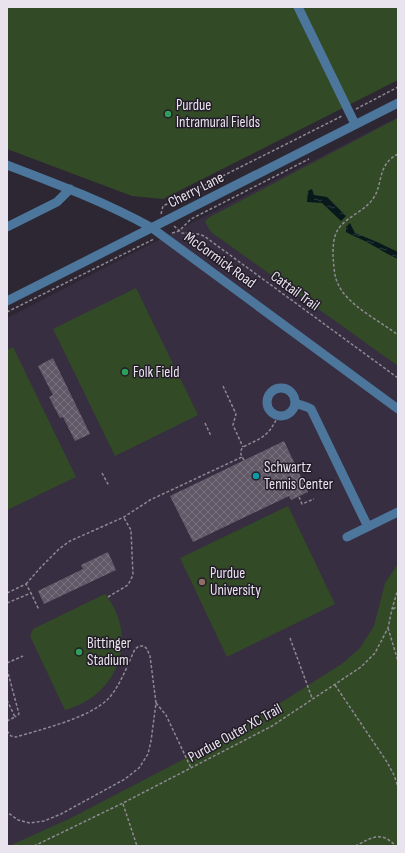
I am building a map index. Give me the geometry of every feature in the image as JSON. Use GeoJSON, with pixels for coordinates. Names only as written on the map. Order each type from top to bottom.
{"type":"FeatureCollection","features":[{"type":"Feature","properties":{"kind":"street"},"geometry":{"type":"LineString","coordinates":[[298,7],[355,124]]}},
{"type":"Feature","properties":{"kind":"street","name":"Cherry Lane"},"geometry":{"type":"LineString","coordinates":[[7,300],[398,103]]}},
{"type":"Feature","properties":{"kind":"street","name":"McCormick Road"},"geometry":{"type":"LineString","coordinates":[[7,165],[70,189],[123,212],[152,228],[398,409]]}},
{"type":"Feature","properties":{"kind":"street"},"geometry":{"type":"LineString","coordinates":[[7,227],[57,202],[70,189]]}},
{"type":"Feature","properties":{"kind":"street"},"geometry":{"type":"LineString","coordinates":[[280,388],[285,389],[292,394],[295,403],[291,412],[287,415],[278,416],[270,412],[266,404],[272,391],[280,388]]}},
{"type":"Feature","properties":{"kind":"street"},"geometry":{"type":"LineString","coordinates":[[295,403],[311,409],[368,527]]}},
{"type":"Feature","properties":{"kind":"street"},"geometry":{"type":"LineString","coordinates":[[347,536],[398,512]]}},
{"type":"Feature","properties":{"kind":"path"},"geometry":{"type":"LineString","coordinates":[[355,109],[398,87]]}},
{"type":"Feature","properties":{"kind":"path"},"geometry":{"type":"LineString","coordinates":[[162,215],[161,212],[165,205],[343,115]]}},
{"type":"Feature","properties":{"kind":"path"},"geometry":{"type":"LineString","coordinates":[[398,154],[392,157],[385,164],[374,197],[367,206],[339,227],[334,236],[333,251],[334,268],[338,284],[345,296],[361,310],[398,334]]}},
{"type":"Feature","properties":{"kind":"path"},"geometry":{"type":"LineString","coordinates":[[7,312],[151,240],[178,230],[191,219],[315,156]]}},
{"type":"Feature","properties":{"kind":"path","name":"Cattail Trail"},"geometry":{"type":"LineString","coordinates":[[178,230],[182,233],[204,236],[398,378]]}},
{"type":"Feature","properties":{"kind":"path"},"geometry":{"type":"LineString","coordinates":[[223,386],[236,414],[233,425],[243,447],[241,450],[244,460]]}},
{"type":"Feature","properties":{"kind":"path"},"geometry":{"type":"LineString","coordinates":[[243,447],[265,435],[272,429],[278,416]]}},
{"type":"Feature","properties":{"kind":"path"},"geometry":{"type":"LineString","coordinates":[[205,423],[211,436]]}},
{"type":"Feature","properties":{"kind":"path"},"geometry":{"type":"LineString","coordinates":[[7,593],[26,584],[59,549],[70,541],[124,517],[150,500],[242,457]]}},
{"type":"Feature","properties":{"kind":"path"},"geometry":{"type":"LineString","coordinates":[[102,473],[109,486]]}},
{"type":"Feature","properties":{"kind":"path"},"geometry":{"type":"LineString","coordinates":[[299,497],[302,504],[314,499]]}},
{"type":"Feature","properties":{"kind":"path"},"geometry":{"type":"LineString","coordinates":[[108,597],[128,585],[133,575],[130,530],[124,517]]}},
{"type":"Feature","properties":{"kind":"path"},"geometry":{"type":"LineString","coordinates":[[26,584],[39,610]]}},
{"type":"Feature","properties":{"kind":"path","name":"Purdue Outer XC Trail"},"geometry":{"type":"LineString","coordinates":[[34,846],[123,803],[272,726],[361,666],[375,653],[388,628],[398,589]]}},
{"type":"Feature","properties":{"kind":"path"},"geometry":{"type":"LineString","coordinates":[[7,603],[31,593]]}},
{"type":"Feature","properties":{"kind":"path"},"geometry":{"type":"LineString","coordinates":[[392,609],[398,606]]}},
{"type":"Feature","properties":{"kind":"path"},"geometry":{"type":"LineString","coordinates":[[388,628],[398,661]]}},
{"type":"Feature","properties":{"kind":"path"},"geometry":{"type":"LineString","coordinates":[[290,638],[312,699]]}},
{"type":"Feature","properties":{"kind":"path"},"geometry":{"type":"LineString","coordinates":[[7,731],[11,736],[16,737],[93,710],[108,699],[122,678],[134,650],[139,646],[144,646],[147,649],[150,656],[156,703],[148,754],[139,768],[125,779],[61,814],[44,821],[30,823],[18,820],[7,812]]}},
{"type":"Feature","properties":{"kind":"path"},"geometry":{"type":"LineString","coordinates":[[7,663],[23,656]]}},
{"type":"Feature","properties":{"kind":"path"},"geometry":{"type":"LineString","coordinates":[[7,669],[19,714],[7,721]]}},
{"type":"Feature","properties":{"kind":"path"},"geometry":{"type":"LineString","coordinates":[[335,684],[387,762],[398,787]]}},
{"type":"Feature","properties":{"kind":"path"},"geometry":{"type":"LineString","coordinates":[[7,700],[15,717]]}},
{"type":"Feature","properties":{"kind":"path"},"geometry":{"type":"LineString","coordinates":[[156,703],[166,715],[191,768]]}},
{"type":"Feature","properties":{"kind":"path"},"geometry":{"type":"LineString","coordinates":[[123,803],[137,846]]}},
{"type":"Feature","properties":{"kind":"path"},"geometry":{"type":"LineString","coordinates":[[355,846],[366,840],[381,836],[388,838],[396,846]]}},
{"type":"Feature","properties":{"kind":"shaded area","name":"Purdue University"},"geometry":{"type":"Polygon","coordinates":[[[398,117],[398,846],[7,846],[7,318],[398,117]]]}},
{"type":"Feature","properties":{"kind":"green space","name":"Purdue Intramural Fields"},"geometry":{"type":"Polygon","coordinates":[[[7,7],[398,7],[398,80],[163,199],[132,196],[7,149],[7,7]]]}},
{"type":"Feature","properties":{"kind":"green space"},"geometry":{"type":"Polygon","coordinates":[[[398,118],[398,366],[211,232],[205,222],[208,218],[398,118]]]}},
{"type":"Feature","properties":{"kind":"green space","name":"Folk Field"},"geometry":{"type":"Polygon","coordinates":[[[136,288],[198,415],[115,456],[53,329],[136,288]]]}},
{"type":"Feature","properties":{"kind":"green space"},"geometry":{"type":"Polygon","coordinates":[[[13,347],[76,477],[7,510],[7,350],[13,347]]]}},
{"type":"Feature","properties":{"kind":"green space"},"geometry":{"type":"Polygon","coordinates":[[[288,506],[335,604],[227,657],[180,558],[288,506]]]}},
{"type":"Feature","properties":{"kind":"green space"},"geometry":{"type":"Polygon","coordinates":[[[398,564],[398,846],[9,846],[71,818],[230,735],[343,663],[360,648],[374,626],[385,583],[398,564]]]}},
{"type":"Feature","properties":{"kind":"green space","name":"Bittinger Stadium"},"geometry":{"type":"Polygon","coordinates":[[[105,594],[116,611],[121,629],[122,646],[118,663],[110,679],[99,692],[83,703],[65,710],[30,636],[33,629],[105,594]]]}},
{"type":"Feature","properties":{"kind":"water"},"geometry":{"type":"Polygon","coordinates":[[[312,189],[314,195],[327,197],[346,216],[341,221],[322,203],[307,202],[308,191],[312,189]]]}},
{"type":"Feature","properties":{"kind":"water"},"geometry":{"type":"Polygon","coordinates":[[[350,223],[355,233],[398,252],[398,259],[346,232],[346,227],[350,223]]]}},
{"type":"Feature","properties":{"kind":"building"},"geometry":{"type":"Polygon","coordinates":[[[53,358],[90,434],[75,441],[63,417],[60,418],[49,397],[53,395],[38,366],[53,358]]]}},
{"type":"Feature","properties":{"kind":"building","name":"Schwartz Tennis Center"},"geometry":{"type":"Polygon","coordinates":[[[284,441],[308,492],[291,500],[289,496],[193,542],[170,496],[284,441]]]}},
{"type":"Feature","properties":{"kind":"building"},"geometry":{"type":"Polygon","coordinates":[[[108,552],[116,570],[44,604],[38,591],[83,569],[81,565],[108,552]]]}},
{"type":"Feature","properties":{"kind":"place","name":"Purdue Intramural Fields"},"geometry":{"type":"Point","coordinates":[168,114]}},
{"type":"Feature","properties":{"kind":"place","name":"Folk Field"},"geometry":{"type":"Point","coordinates":[125,372]}},
{"type":"Feature","properties":{"kind":"place","name":"Schwartz Tennis Center"},"geometry":{"type":"Point","coordinates":[256,476]}},
{"type":"Feature","properties":{"kind":"place","name":"Purdue University"},"geometry":{"type":"Point","coordinates":[202,582]}},
{"type":"Feature","properties":{"kind":"place","name":"Bittinger Stadium"},"geometry":{"type":"Point","coordinates":[79,652]}}]}
